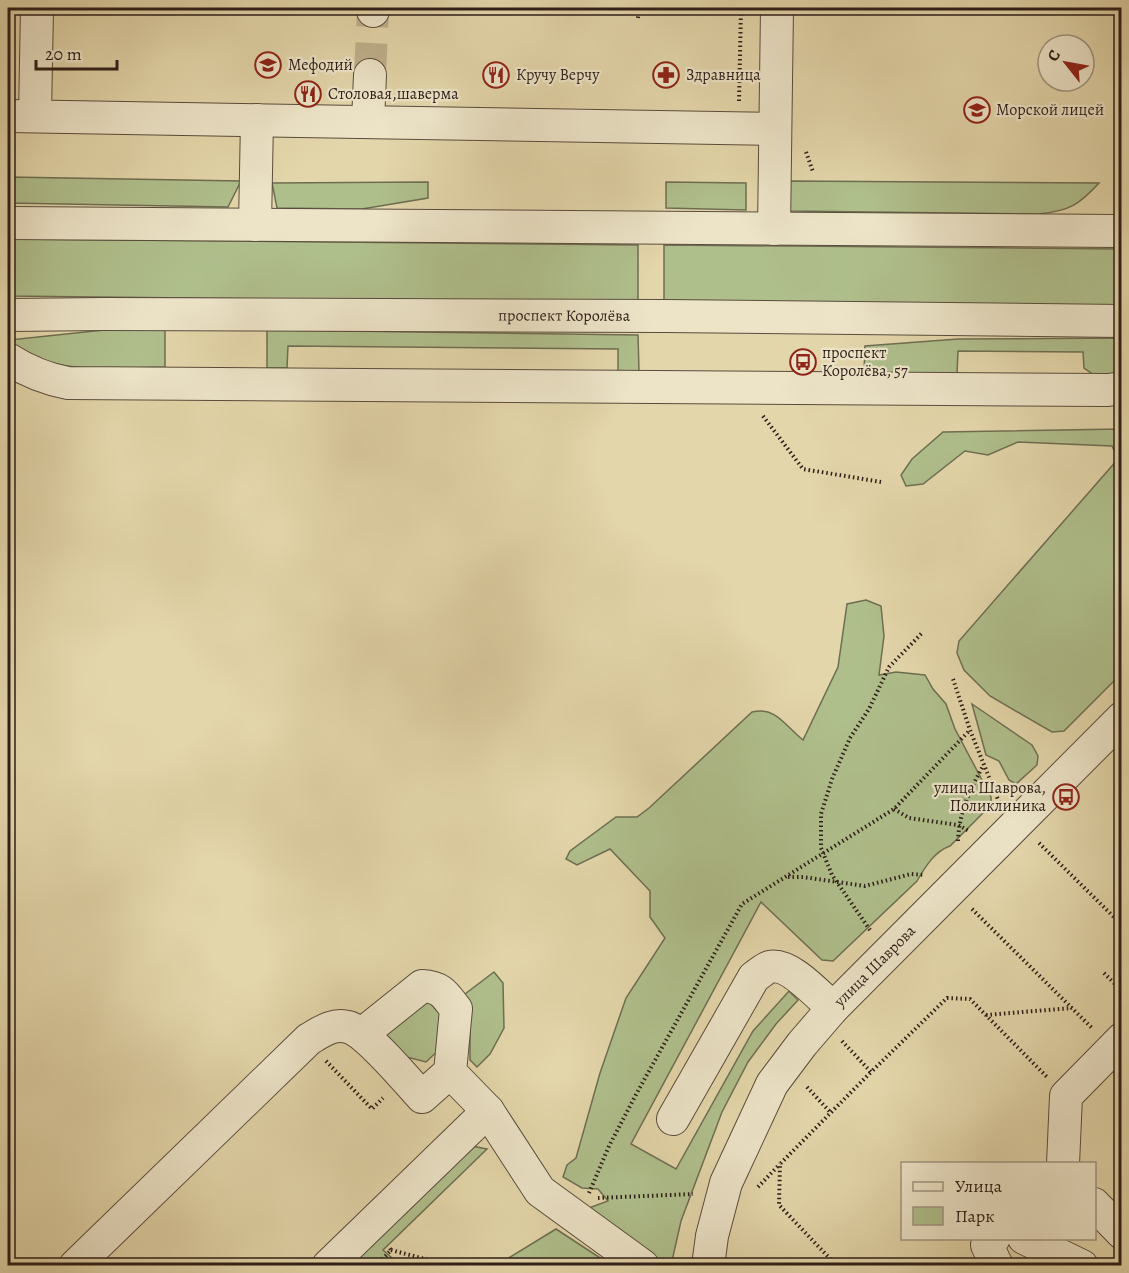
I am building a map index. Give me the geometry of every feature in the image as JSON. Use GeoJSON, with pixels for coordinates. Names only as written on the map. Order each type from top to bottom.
{"type":"FeatureCollection","features":[{"type":"Feature","properties":{"kind":"street"},"geometry":{"type":"LineString","coordinates":[[37,8],[21,116],[775,129]]}},
{"type":"Feature","properties":{"kind":"street"},"geometry":{"type":"LineString","coordinates":[[774,228],[777,8]]}},
{"type":"Feature","properties":{"kind":"street"},"geometry":{"type":"LineString","coordinates":[[368,122],[370,75]]}},
{"type":"Feature","properties":{"kind":"street"},"geometry":{"type":"LineString","coordinates":[[255,225],[257,120]]}},
{"type":"Feature","properties":{"kind":"street"},"geometry":{"type":"LineString","coordinates":[[8,223],[1122,231]]}},
{"type":"Feature","properties":{"kind":"street","name":"проспект Королёва"},"geometry":{"type":"LineString","coordinates":[[8,315],[665,316],[1122,321]]}},
{"type":"Feature","properties":{"kind":"street"},"geometry":{"type":"LineString","coordinates":[[8,359],[29,372],[68,383],[1108,390],[1122,388]]}},
{"type":"Feature","properties":{"kind":"street","name":"улица Шаврова"},"geometry":{"type":"LineString","coordinates":[[708,1266],[712,1236],[726,1183],[772,1084],[802,1044],[835,1022],[1122,718]]}},
{"type":"Feature","properties":{"kind":"street"},"geometry":{"type":"LineString","coordinates":[[673,1119],[754,977],[770,967],[783,968],[801,979],[835,1022]]}},
{"type":"Feature","properties":{"kind":"street"},"geometry":{"type":"LineString","coordinates":[[75,1266],[309,1039],[328,1027],[347,1026],[362,1034],[414,1104],[450,1072],[456,1009],[441,991],[435,987],[423,986],[362,1034]]}},
{"type":"Feature","properties":{"kind":"street"},"geometry":{"type":"LineString","coordinates":[[1064,1162],[1066,1096],[1117,1043]]}},
{"type":"Feature","properties":{"kind":"street"},"geometry":{"type":"LineString","coordinates":[[450,1072],[488,1111],[540,1191],[643,1266]]}},
{"type":"Feature","properties":{"kind":"street"},"geometry":{"type":"LineString","coordinates":[[328,1266],[488,1111]]}},
{"type":"Feature","properties":{"kind":"street"},"geometry":{"type":"LineString","coordinates":[[1096,1205],[1122,1233]]}},
{"type":"Feature","properties":{"kind":"street"},"geometry":{"type":"LineString","coordinates":[[993,1240],[987,1245],[997,1266]]}},
{"type":"Feature","properties":{"kind":"street"},"geometry":{"type":"LineString","coordinates":[[1026,1240],[1082,1266]]}},
{"type":"Feature","properties":{"kind":"path"},"geometry":{"type":"LineString","coordinates":[[512,8],[512,15]]}},
{"type":"Feature","properties":{"kind":"path"},"geometry":{"type":"LineString","coordinates":[[638,18],[639,8]]}},
{"type":"Feature","properties":{"kind":"path"},"geometry":{"type":"LineString","coordinates":[[739,129],[741,8]]}},
{"type":"Feature","properties":{"kind":"path"},"geometry":{"type":"LineString","coordinates":[[763,415],[803,469],[881,482]]}},
{"type":"Feature","properties":{"kind":"path"},"geometry":{"type":"LineString","coordinates":[[872,933],[838,883],[820,848],[821,814],[832,779],[850,738],[869,709],[889,667],[923,632]]}},
{"type":"Feature","properties":{"kind":"path"},"geometry":{"type":"LineString","coordinates":[[953,679],[983,766],[1000,805]]}},
{"type":"Feature","properties":{"kind":"path"},"geometry":{"type":"LineString","coordinates":[[957,848],[958,825],[967,795],[983,766]]}},
{"type":"Feature","properties":{"kind":"path"},"geometry":{"type":"LineString","coordinates":[[894,809],[909,818],[958,825],[973,832]]}},
{"type":"Feature","properties":{"kind":"path"},"geometry":{"type":"LineString","coordinates":[[1033,836],[1122,925]]}},
{"type":"Feature","properties":{"kind":"path"},"geometry":{"type":"LineString","coordinates":[[787,877],[803,877],[865,886],[911,874],[929,876]]}},
{"type":"Feature","properties":{"kind":"path"},"geometry":{"type":"LineString","coordinates":[[967,904],[1072,1008],[1117,1043]]}},
{"type":"Feature","properties":{"kind":"path"},"geometry":{"type":"LineString","coordinates":[[1104,973],[1122,991]]}},
{"type":"Feature","properties":{"kind":"path"},"geometry":{"type":"LineString","coordinates":[[753,1191],[947,998],[970,999],[1066,1096]]}},
{"type":"Feature","properties":{"kind":"path"},"geometry":{"type":"LineString","coordinates":[[985,1015],[1072,1008]]}},
{"type":"Feature","properties":{"kind":"path"},"geometry":{"type":"LineString","coordinates":[[835,1022],[872,1072]]}},
{"type":"Feature","properties":{"kind":"path"},"geometry":{"type":"LineString","coordinates":[[322,1057],[372,1109]]}},
{"type":"Feature","properties":{"kind":"path"},"geometry":{"type":"LineString","coordinates":[[801,1081],[831,1113]]}},
{"type":"Feature","properties":{"kind":"path"},"geometry":{"type":"LineString","coordinates":[[780,1164],[779,1205],[837,1266]]}},
{"type":"Feature","properties":{"kind":"path"},"geometry":{"type":"LineString","coordinates":[[568,1211],[587,1199],[699,1194]]}},
{"type":"Feature","properties":{"kind":"path"},"geometry":{"type":"LineString","coordinates":[[391,1250],[440,1263]]}},
{"type":"Feature","properties":{"kind":"green space"},"geometry":{"type":"Polygon","coordinates":[[[8,177],[241,181],[228,207],[8,203],[8,177]]]}},
{"type":"Feature","properties":{"kind":"green space"},"geometry":{"type":"Polygon","coordinates":[[[789,181],[1099,183],[1073,206],[1039,214],[789,211],[789,181]]]}},
{"type":"Feature","properties":{"kind":"green space"},"geometry":{"type":"Polygon","coordinates":[[[428,182],[428,198],[362,209],[277,208],[272,183],[428,182]]]}},
{"type":"Feature","properties":{"kind":"green space"},"geometry":{"type":"Polygon","coordinates":[[[666,182],[746,183],[746,210],[666,208],[666,182]]]}},
{"type":"Feature","properties":{"kind":"green space"},"geometry":{"type":"Polygon","coordinates":[[[8,239],[638,245],[638,303],[8,296],[8,239]]]}},
{"type":"Feature","properties":{"kind":"green space"},"geometry":{"type":"Polygon","coordinates":[[[664,245],[1121,249],[1121,306],[664,303],[664,245]]]}},
{"type":"Feature","properties":{"kind":"green space"},"geometry":{"type":"Polygon","coordinates":[[[165,329],[165,367],[94,368],[60,365],[27,354],[9,340],[104,330],[165,329]]]}},
{"type":"Feature","properties":{"kind":"green space"},"geometry":{"type":"Polygon","coordinates":[[[267,330],[638,335],[639,371],[618,371],[618,349],[288,346],[287,368],[267,368],[267,330]]]}},
{"type":"Feature","properties":{"kind":"green space"},"geometry":{"type":"Polygon","coordinates":[[[1121,338],[1121,374],[1097,377],[1084,368],[1083,352],[958,351],[957,374],[864,374],[865,346],[958,339],[1121,338]]]}},
{"type":"Feature","properties":{"kind":"green space"},"geometry":{"type":"Polygon","coordinates":[[[1121,429],[1121,674],[1064,731],[1052,732],[990,696],[964,670],[957,653],[959,641],[1118,459],[1112,446],[1018,442],[988,455],[965,451],[923,484],[906,486],[901,475],[912,459],[943,432],[1121,429]]]}},
{"type":"Feature","properties":{"kind":"green space"},"geometry":{"type":"Polygon","coordinates":[[[866,600],[881,606],[884,636],[879,675],[896,672],[925,675],[946,704],[955,729],[991,797],[991,805],[950,846],[935,856],[917,881],[833,961],[822,960],[761,902],[631,1144],[676,1169],[753,1031],[789,991],[798,1000],[776,1024],[748,1062],[722,1112],[681,1221],[672,1261],[666,1263],[642,1250],[589,1208],[608,1201],[598,1189],[582,1188],[563,1177],[567,1165],[576,1158],[600,1073],[626,998],[665,938],[650,917],[650,891],[610,849],[577,865],[566,859],[570,851],[616,817],[637,817],[649,808],[752,712],[768,712],[774,715],[803,740],[838,667],[847,604],[866,600]]]}},
{"type":"Feature","properties":{"kind":"green space"},"geometry":{"type":"Polygon","coordinates":[[[972,704],[1032,745],[1038,756],[1037,765],[1016,784],[1009,780],[999,761],[986,755],[972,704]]]}},
{"type":"Feature","properties":{"kind":"green space"},"geometry":{"type":"Polygon","coordinates":[[[494,972],[503,983],[504,1028],[490,1054],[477,1067],[470,1060],[470,1016],[465,994],[494,972]]]}},
{"type":"Feature","properties":{"kind":"green space"},"geometry":{"type":"Polygon","coordinates":[[[430,1000],[446,1012],[442,1047],[426,1062],[403,1056],[385,1046],[386,1034],[430,1000]]]}},
{"type":"Feature","properties":{"kind":"green space"},"geometry":{"type":"Polygon","coordinates":[[[472,1146],[487,1149],[383,1250],[400,1265],[346,1266],[472,1146]]]}},
{"type":"Feature","properties":{"kind":"green space"},"geometry":{"type":"Polygon","coordinates":[[[556,1229],[611,1265],[497,1265],[556,1229]]]}},
{"type":"Feature","properties":{"kind":"tunnel"},"geometry":{"type":"LineString","coordinates":[[370,75],[373,11]]}},
{"type":"Feature","properties":{"kind":"place","name":"Мефодий"},"geometry":{"type":"Point","coordinates":[268,65]}},
{"type":"Feature","properties":{"kind":"place","name":"Кручу Верчу"},"geometry":{"type":"Point","coordinates":[496,75]}},
{"type":"Feature","properties":{"kind":"place","name":"Здравница"},"geometry":{"type":"Point","coordinates":[666,75]}},
{"type":"Feature","properties":{"kind":"place","name":"Столовая,шаверма"},"geometry":{"type":"Point","coordinates":[308,94]}},
{"type":"Feature","properties":{"kind":"place","name":"Морской лицей"},"geometry":{"type":"Point","coordinates":[977,110]}},
{"type":"Feature","properties":{"kind":"place","name":"проспект Королёва, 57"},"geometry":{"type":"Point","coordinates":[803,362]}},
{"type":"Feature","properties":{"kind":"place","name":"улица Шаврова, Поликлиника"},"geometry":{"type":"Point","coordinates":[1066,797]}}]}
